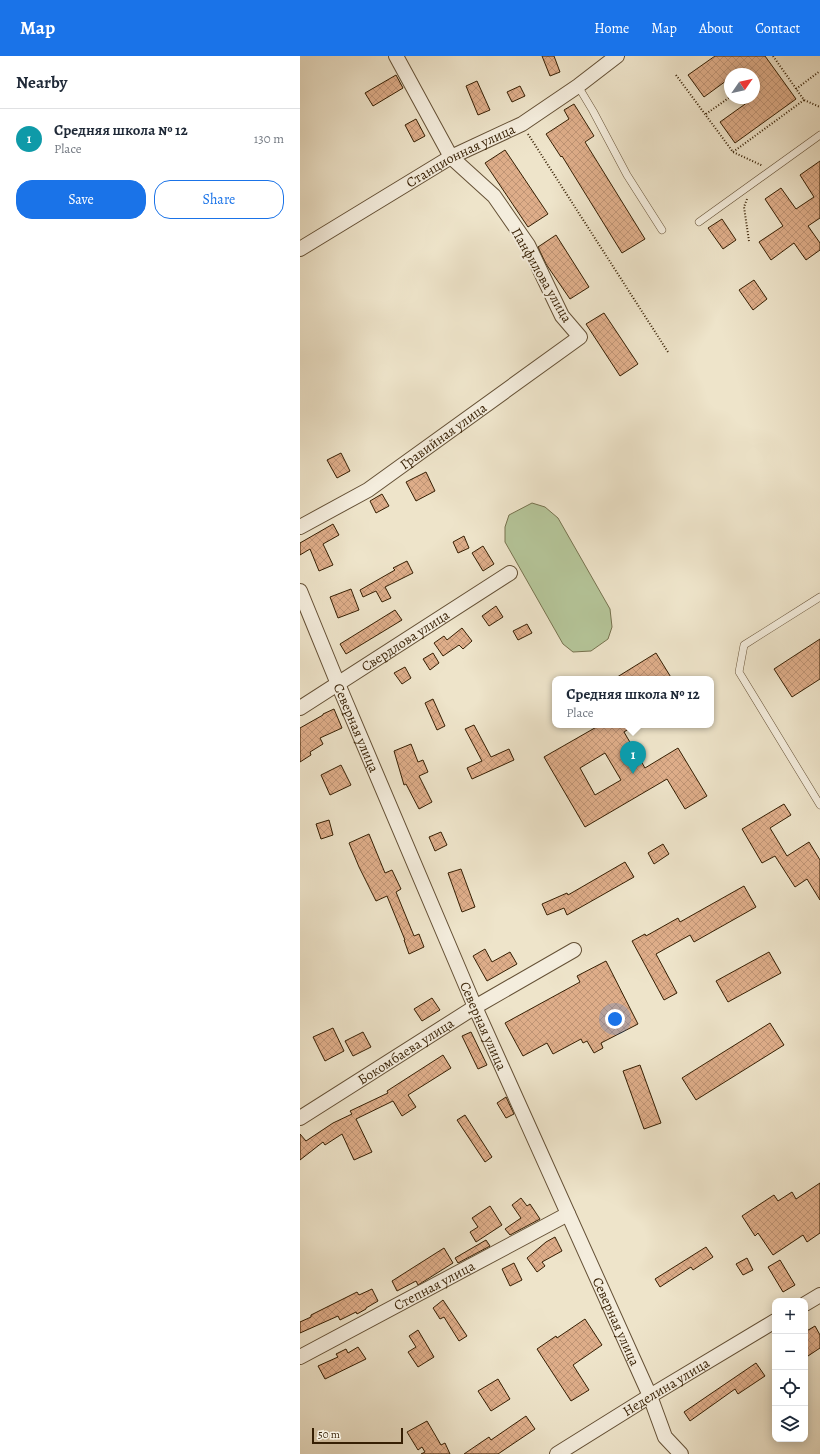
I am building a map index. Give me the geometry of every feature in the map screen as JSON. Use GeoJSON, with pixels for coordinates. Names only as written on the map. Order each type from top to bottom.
{"type":"FeatureCollection","features":[{"type":"Feature","properties":{"kind":"street","name":"Панфилова улица"},"geometry":{"type":"LineString","coordinates":[[396,56],[451,157],[494,196],[528,245],[562,316],[580,337]]}},
{"type":"Feature","properties":{"kind":"street","name":"Станционная улица"},"geometry":{"type":"LineString","coordinates":[[300,250],[451,157],[522,124],[578,86],[617,56]]}},
{"type":"Feature","properties":{"kind":"street","name":"Гравийная улица"},"geometry":{"type":"LineString","coordinates":[[300,527],[368,490],[580,337]]}},
{"type":"Feature","properties":{"kind":"street","name":"Свердлова улица"},"geometry":{"type":"LineString","coordinates":[[300,708],[510,573]]}},
{"type":"Feature","properties":{"kind":"street","name":"Северная улица"},"geometry":{"type":"LineString","coordinates":[[300,591],[475,1007],[650,1396],[664,1437],[681,1454]]}},
{"type":"Feature","properties":{"kind":"street","name":"Бокомбаева улица"},"geometry":{"type":"LineString","coordinates":[[300,1118],[475,1007],[574,950]]}},
{"type":"Feature","properties":{"kind":"street","name":"Степная улица"},"geometry":{"type":"LineString","coordinates":[[300,1357],[568,1214]]}},
{"type":"Feature","properties":{"kind":"street"},"geometry":{"type":"LineString","coordinates":[[808,1302],[820,1295]]}},
{"type":"Feature","properties":{"kind":"street","name":"Неделина улица"},"geometry":{"type":"LineString","coordinates":[[557,1454],[650,1396],[772,1324]]}},
{"type":"Feature","properties":{"kind":"lane"},"geometry":{"type":"LineString","coordinates":[[578,86],[593,111],[627,176],[662,230]]}},
{"type":"Feature","properties":{"kind":"lane"},"geometry":{"type":"LineString","coordinates":[[699,222],[820,135]]}},
{"type":"Feature","properties":{"kind":"lane"},"geometry":{"type":"LineString","coordinates":[[820,597],[744,645],[739,672],[820,805]]}},
{"type":"Feature","properties":{"kind":"path"},"geometry":{"type":"LineString","coordinates":[[773,56],[804,100],[820,107]]}},
{"type":"Feature","properties":{"kind":"path"},"geometry":{"type":"LineString","coordinates":[[796,89],[820,72]]}},
{"type":"Feature","properties":{"kind":"path"},"geometry":{"type":"LineString","coordinates":[[676,75],[733,152],[772,170]]}},
{"type":"Feature","properties":{"kind":"path"},"geometry":{"type":"LineString","coordinates":[[733,152],[804,100]]}},
{"type":"Feature","properties":{"kind":"path"},"geometry":{"type":"LineString","coordinates":[[706,114],[724,102]]}},
{"type":"Feature","properties":{"kind":"path"},"geometry":{"type":"LineString","coordinates":[[522,124],[668,352]]}},
{"type":"Feature","properties":{"kind":"path"},"geometry":{"type":"LineString","coordinates":[[749,242],[744,207],[751,185]]}},
{"type":"Feature","properties":{"kind":"green space"},"geometry":{"type":"Polygon","coordinates":[[[532,503],[545,507],[558,518],[610,609],[612,627],[608,639],[591,651],[573,652],[563,644],[505,542],[505,527],[509,515],[532,503]]]}},
{"type":"Feature","properties":{"kind":"building"},"geometry":{"type":"Polygon","coordinates":[[[542,56],[554,56],[560,72],[550,76],[542,56]]]}},
{"type":"Feature","properties":{"kind":"building"},"geometry":{"type":"Polygon","coordinates":[[[715,56],[765,56],[796,99],[735,143],[720,122],[745,104],[760,104],[760,68],[724,68],[724,82],[704,97],[688,75],[715,56]]]}},
{"type":"Feature","properties":{"kind":"building"},"geometry":{"type":"Polygon","coordinates":[[[396,75],[403,88],[373,106],[365,93],[396,75]]]}},
{"type":"Feature","properties":{"kind":"building"},"geometry":{"type":"Polygon","coordinates":[[[477,81],[490,110],[478,115],[466,86],[477,81]]]}},
{"type":"Feature","properties":{"kind":"building"},"geometry":{"type":"Polygon","coordinates":[[[520,86],[525,96],[512,102],[507,92],[520,86]]]}},
{"type":"Feature","properties":{"kind":"building"},"geometry":{"type":"Polygon","coordinates":[[[574,104],[594,136],[585,142],[645,239],[622,253],[562,156],[561,157],[546,134],[569,119],[564,110],[574,104]]]}},
{"type":"Feature","properties":{"kind":"building"},"geometry":{"type":"Polygon","coordinates":[[[416,119],[425,136],[414,142],[405,125],[416,119]]]}},
{"type":"Feature","properties":{"kind":"building"},"geometry":{"type":"Polygon","coordinates":[[[505,150],[548,214],[528,227],[485,163],[505,150]]]}},
{"type":"Feature","properties":{"kind":"building"},"geometry":{"type":"Polygon","coordinates":[[[820,161],[820,218],[808,226],[820,243],[820,250],[806,260],[794,243],[771,260],[759,242],[783,226],[765,199],[781,188],[796,209],[814,197],[800,175],[820,161]]]}},
{"type":"Feature","properties":{"kind":"building"},"geometry":{"type":"Polygon","coordinates":[[[722,219],[736,240],[723,249],[708,228],[722,219]]]}},
{"type":"Feature","properties":{"kind":"building"},"geometry":{"type":"Polygon","coordinates":[[[556,235],[589,287],[570,299],[546,264],[538,247],[556,235]]]}},
{"type":"Feature","properties":{"kind":"building"},"geometry":{"type":"Polygon","coordinates":[[[754,280],[767,299],[753,310],[739,290],[754,280]]]}},
{"type":"Feature","properties":{"kind":"building"},"geometry":{"type":"Polygon","coordinates":[[[604,313],[638,364],[620,376],[586,324],[604,313]]]}},
{"type":"Feature","properties":{"kind":"building"},"geometry":{"type":"Polygon","coordinates":[[[341,453],[350,471],[337,478],[327,460],[341,453]]]}},
{"type":"Feature","properties":{"kind":"building"},"geometry":{"type":"Polygon","coordinates":[[[426,472],[435,491],[416,501],[406,482],[426,472]]]}},
{"type":"Feature","properties":{"kind":"building"},"geometry":{"type":"Polygon","coordinates":[[[382,494],[389,506],[376,513],[370,501],[382,494]]]}},
{"type":"Feature","properties":{"kind":"building"},"geometry":{"type":"Polygon","coordinates":[[[333,524],[339,535],[323,544],[333,565],[319,571],[310,549],[300,555],[300,543],[333,524]]]}},
{"type":"Feature","properties":{"kind":"building"},"geometry":{"type":"Polygon","coordinates":[[[464,536],[469,548],[458,553],[453,542],[464,536]]]}},
{"type":"Feature","properties":{"kind":"building"},"geometry":{"type":"Polygon","coordinates":[[[483,546],[494,564],[483,571],[472,553],[483,546]]]}},
{"type":"Feature","properties":{"kind":"building"},"geometry":{"type":"Polygon","coordinates":[[[407,561],[413,573],[385,587],[391,598],[382,602],[376,591],[363,597],[360,590],[395,570],[393,568],[407,561]]]}},
{"type":"Feature","properties":{"kind":"building"},"geometry":{"type":"Polygon","coordinates":[[[351,589],[359,610],[338,618],[330,597],[351,589]]]}},
{"type":"Feature","properties":{"kind":"building"},"geometry":{"type":"Polygon","coordinates":[[[496,606],[503,617],[489,626],[482,616],[496,606]]]}},
{"type":"Feature","properties":{"kind":"building"},"geometry":{"type":"Polygon","coordinates":[[[395,610],[402,620],[346,654],[340,644],[395,610]]]}},
{"type":"Feature","properties":{"kind":"building"},"geometry":{"type":"Polygon","coordinates":[[[527,624],[532,633],[518,640],[513,631],[527,624]]]}},
{"type":"Feature","properties":{"kind":"building"},"geometry":{"type":"Polygon","coordinates":[[[462,628],[472,641],[463,649],[459,645],[443,656],[434,643],[444,636],[447,640],[462,628]]]}},
{"type":"Feature","properties":{"kind":"building"},"geometry":{"type":"Polygon","coordinates":[[[820,639],[820,679],[792,697],[774,669],[820,639]]]}},
{"type":"Feature","properties":{"kind":"building"},"geometry":{"type":"Polygon","coordinates":[[[433,653],[439,663],[430,670],[423,659],[433,653]]]}},
{"type":"Feature","properties":{"kind":"building"},"geometry":{"type":"Polygon","coordinates":[[[656,653],[670,676],[619,676],[656,653]]]}},
{"type":"Feature","properties":{"kind":"building"},"geometry":{"type":"Polygon","coordinates":[[[405,667],[411,678],[402,684],[394,673],[405,667]]]}},
{"type":"Feature","properties":{"kind":"building"},"geometry":{"type":"Polygon","coordinates":[[[433,699],[445,726],[437,730],[425,703],[433,699]]]}},
{"type":"Feature","properties":{"kind":"building"},"geometry":{"type":"Polygon","coordinates":[[[334,709],[342,728],[320,738],[323,744],[310,752],[311,755],[300,762],[300,728],[334,709]]]}},
{"type":"Feature","properties":{"kind":"building"},"geometry":{"type":"Polygon","coordinates":[[[474,725],[491,757],[509,749],[514,760],[472,779],[467,768],[482,761],[465,729],[474,725]]]}},
{"type":"Feature","properties":{"kind":"building"},"geometry":{"type":"Polygon","coordinates":[[[595,728],[630,728],[624,732],[645,768],[678,748],[707,796],[685,809],[667,779],[585,827],[544,757],[595,728]],[[605,753],[580,768],[595,795],[621,780],[605,753]]]}},
{"type":"Feature","properties":{"kind":"building"},"geometry":{"type":"Polygon","coordinates":[[[411,744],[418,762],[423,760],[428,772],[419,776],[432,802],[419,809],[406,784],[404,785],[394,751],[411,744]]]}},
{"type":"Feature","properties":{"kind":"building"},"geometry":{"type":"Polygon","coordinates":[[[341,765],[351,785],[330,795],[321,775],[341,765]]]}},
{"type":"Feature","properties":{"kind":"building"},"geometry":{"type":"Polygon","coordinates":[[[784,804],[791,815],[770,828],[787,856],[809,842],[820,860],[820,900],[807,879],[795,887],[775,856],[762,863],[742,829],[784,804]]]}},
{"type":"Feature","properties":{"kind":"building"},"geometry":{"type":"Polygon","coordinates":[[[329,820],[333,835],[321,839],[316,824],[329,820]]]}},
{"type":"Feature","properties":{"kind":"building"},"geometry":{"type":"Polygon","coordinates":[[[441,832],[447,845],[435,851],[429,837],[441,832]]]}},
{"type":"Feature","properties":{"kind":"building"},"geometry":{"type":"Polygon","coordinates":[[[369,834],[385,873],[392,870],[401,889],[396,892],[414,936],[419,934],[424,947],[409,954],[405,940],[387,896],[376,901],[349,843],[369,834]]]}},
{"type":"Feature","properties":{"kind":"building"},"geometry":{"type":"Polygon","coordinates":[[[663,844],[669,854],[654,864],[648,853],[663,844]]]}},
{"type":"Feature","properties":{"kind":"building"},"geometry":{"type":"Polygon","coordinates":[[[625,862],[634,877],[567,915],[564,908],[547,915],[542,904],[567,893],[568,895],[625,862]]]}},
{"type":"Feature","properties":{"kind":"building"},"geometry":{"type":"Polygon","coordinates":[[[461,869],[475,907],[462,912],[448,873],[461,869]]]}},
{"type":"Feature","properties":{"kind":"building"},"geometry":{"type":"Polygon","coordinates":[[[744,886],[756,907],[694,942],[690,935],[656,954],[677,993],[664,1000],[632,941],[645,934],[646,936],[678,918],[680,922],[744,886]]]}},
{"type":"Feature","properties":{"kind":"building"},"geometry":{"type":"Polygon","coordinates":[[[485,949],[492,962],[510,952],[517,964],[487,981],[473,956],[485,949]]]}},
{"type":"Feature","properties":{"kind":"building"},"geometry":{"type":"Polygon","coordinates":[[[769,952],[781,973],[728,1002],[716,981],[769,952]]]}},
{"type":"Feature","properties":{"kind":"building"},"geometry":{"type":"Polygon","coordinates":[[[606,961],[638,1024],[601,1043],[603,1048],[594,1053],[587,1041],[583,1043],[581,1039],[553,1054],[547,1043],[523,1056],[505,1023],[580,982],[577,976],[606,961]]]}},
{"type":"Feature","properties":{"kind":"building"},"geometry":{"type":"Polygon","coordinates":[[[432,998],[440,1010],[422,1021],[414,1009],[432,998]]]}},
{"type":"Feature","properties":{"kind":"building"},"geometry":{"type":"Polygon","coordinates":[[[770,1023],[784,1045],[696,1100],[682,1078],[770,1023]]]}},
{"type":"Feature","properties":{"kind":"building"},"geometry":{"type":"Polygon","coordinates":[[[333,1028],[344,1051],[325,1061],[313,1037],[333,1028]]]}},
{"type":"Feature","properties":{"kind":"building"},"geometry":{"type":"Polygon","coordinates":[[[363,1032],[371,1047],[353,1056],[345,1041],[363,1032]]]}},
{"type":"Feature","properties":{"kind":"building"},"geometry":{"type":"Polygon","coordinates":[[[471,1032],[487,1065],[478,1069],[462,1036],[471,1032]]]}},
{"type":"Feature","properties":{"kind":"building"},"geometry":{"type":"Polygon","coordinates":[[[443,1055],[451,1068],[408,1095],[416,1107],[402,1116],[393,1101],[356,1119],[372,1152],[354,1160],[342,1134],[325,1145],[323,1142],[300,1160],[300,1134],[306,1141],[333,1123],[352,1114],[350,1111],[388,1093],[387,1091],[443,1055]]]}},
{"type":"Feature","properties":{"kind":"building"},"geometry":{"type":"Polygon","coordinates":[[[640,1065],[661,1123],[644,1129],[623,1071],[640,1065]]]}},
{"type":"Feature","properties":{"kind":"building"},"geometry":{"type":"Polygon","coordinates":[[[506,1097],[514,1114],[506,1118],[497,1103],[506,1097]]]}},
{"type":"Feature","properties":{"kind":"building"},"geometry":{"type":"Polygon","coordinates":[[[465,1115],[492,1157],[485,1162],[457,1120],[465,1115]]]}},
{"type":"Feature","properties":{"kind":"building"},"geometry":{"type":"Polygon","coordinates":[[[820,1183],[820,1233],[807,1242],[803,1235],[773,1255],[758,1233],[755,1236],[742,1216],[774,1195],[778,1201],[792,1192],[796,1199],[820,1183]]]}},
{"type":"Feature","properties":{"kind":"building"},"geometry":{"type":"Polygon","coordinates":[[[521,1198],[527,1206],[530,1204],[540,1219],[510,1235],[505,1229],[521,1218],[512,1205],[521,1198]]]}},
{"type":"Feature","properties":{"kind":"building"},"geometry":{"type":"Polygon","coordinates":[[[490,1206],[502,1225],[476,1242],[470,1232],[478,1227],[472,1218],[490,1206]]]}},
{"type":"Feature","properties":{"kind":"building"},"geometry":{"type":"Polygon","coordinates":[[[555,1237],[562,1251],[542,1262],[545,1266],[537,1272],[527,1258],[546,1242],[555,1237]]]}},
{"type":"Feature","properties":{"kind":"building"},"geometry":{"type":"Polygon","coordinates":[[[486,1240],[490,1246],[458,1263],[455,1258],[486,1240]]]}},
{"type":"Feature","properties":{"kind":"building"},"geometry":{"type":"Polygon","coordinates":[[[706,1247],[713,1257],[693,1270],[691,1267],[660,1287],[655,1279],[706,1247]]]}},
{"type":"Feature","properties":{"kind":"building"},"geometry":{"type":"Polygon","coordinates":[[[444,1248],[453,1263],[418,1285],[416,1281],[397,1291],[392,1281],[444,1248]]]}},
{"type":"Feature","properties":{"kind":"building"},"geometry":{"type":"Polygon","coordinates":[[[747,1258],[753,1270],[743,1275],[736,1264],[747,1258]]]}},
{"type":"Feature","properties":{"kind":"building"},"geometry":{"type":"Polygon","coordinates":[[[780,1260],[795,1285],[783,1292],[768,1267],[780,1260]]]}},
{"type":"Feature","properties":{"kind":"building"},"geometry":{"type":"Polygon","coordinates":[[[514,1263],[522,1280],[510,1286],[502,1269],[514,1263]]]}},
{"type":"Feature","properties":{"kind":"building"},"geometry":{"type":"Polygon","coordinates":[[[372,1289],[378,1301],[366,1309],[340,1320],[338,1316],[300,1333],[300,1322],[311,1317],[311,1315],[357,1292],[359,1295],[372,1289]]]}},
{"type":"Feature","properties":{"kind":"building"},"geometry":{"type":"Polygon","coordinates":[[[443,1300],[467,1336],[459,1341],[444,1317],[440,1319],[433,1308],[443,1300]]]}},
{"type":"Feature","properties":{"kind":"building"},"geometry":{"type":"Polygon","coordinates":[[[585,1319],[602,1345],[573,1365],[589,1390],[571,1401],[537,1349],[556,1336],[557,1338],[585,1319]]]}},
{"type":"Feature","properties":{"kind":"building"},"geometry":{"type":"Polygon","coordinates":[[[815,1326],[820,1335],[820,1348],[808,1356],[808,1334],[808,1330],[815,1326]]]}},
{"type":"Feature","properties":{"kind":"building"},"geometry":{"type":"Polygon","coordinates":[[[418,1330],[434,1357],[418,1367],[408,1352],[416,1347],[409,1336],[418,1330]]]}},
{"type":"Feature","properties":{"kind":"building"},"geometry":{"type":"Polygon","coordinates":[[[358,1347],[366,1359],[325,1379],[318,1366],[338,1357],[336,1354],[346,1349],[348,1353],[358,1347]]]}},
{"type":"Feature","properties":{"kind":"building"},"geometry":{"type":"Polygon","coordinates":[[[756,1363],[765,1376],[738,1394],[735,1389],[690,1421],[684,1412],[756,1363]]]}},
{"type":"Feature","properties":{"kind":"building"},"geometry":{"type":"Polygon","coordinates":[[[498,1379],[510,1399],[491,1411],[478,1391],[498,1379]]]}},
{"type":"Feature","properties":{"kind":"building"},"geometry":{"type":"Polygon","coordinates":[[[526,1416],[535,1429],[498,1454],[464,1454],[489,1437],[491,1440],[526,1416]]]}},
{"type":"Feature","properties":{"kind":"building"},"geometry":{"type":"Polygon","coordinates":[[[427,1421],[441,1445],[445,1443],[450,1454],[421,1454],[425,1452],[422,1447],[418,1450],[407,1432],[427,1421]]]}},
{"type":"Feature","properties":{"kind":"place","name":"Средняя школа № 12"},"geometry":{"type":"Point","coordinates":[633,774]}}]}
